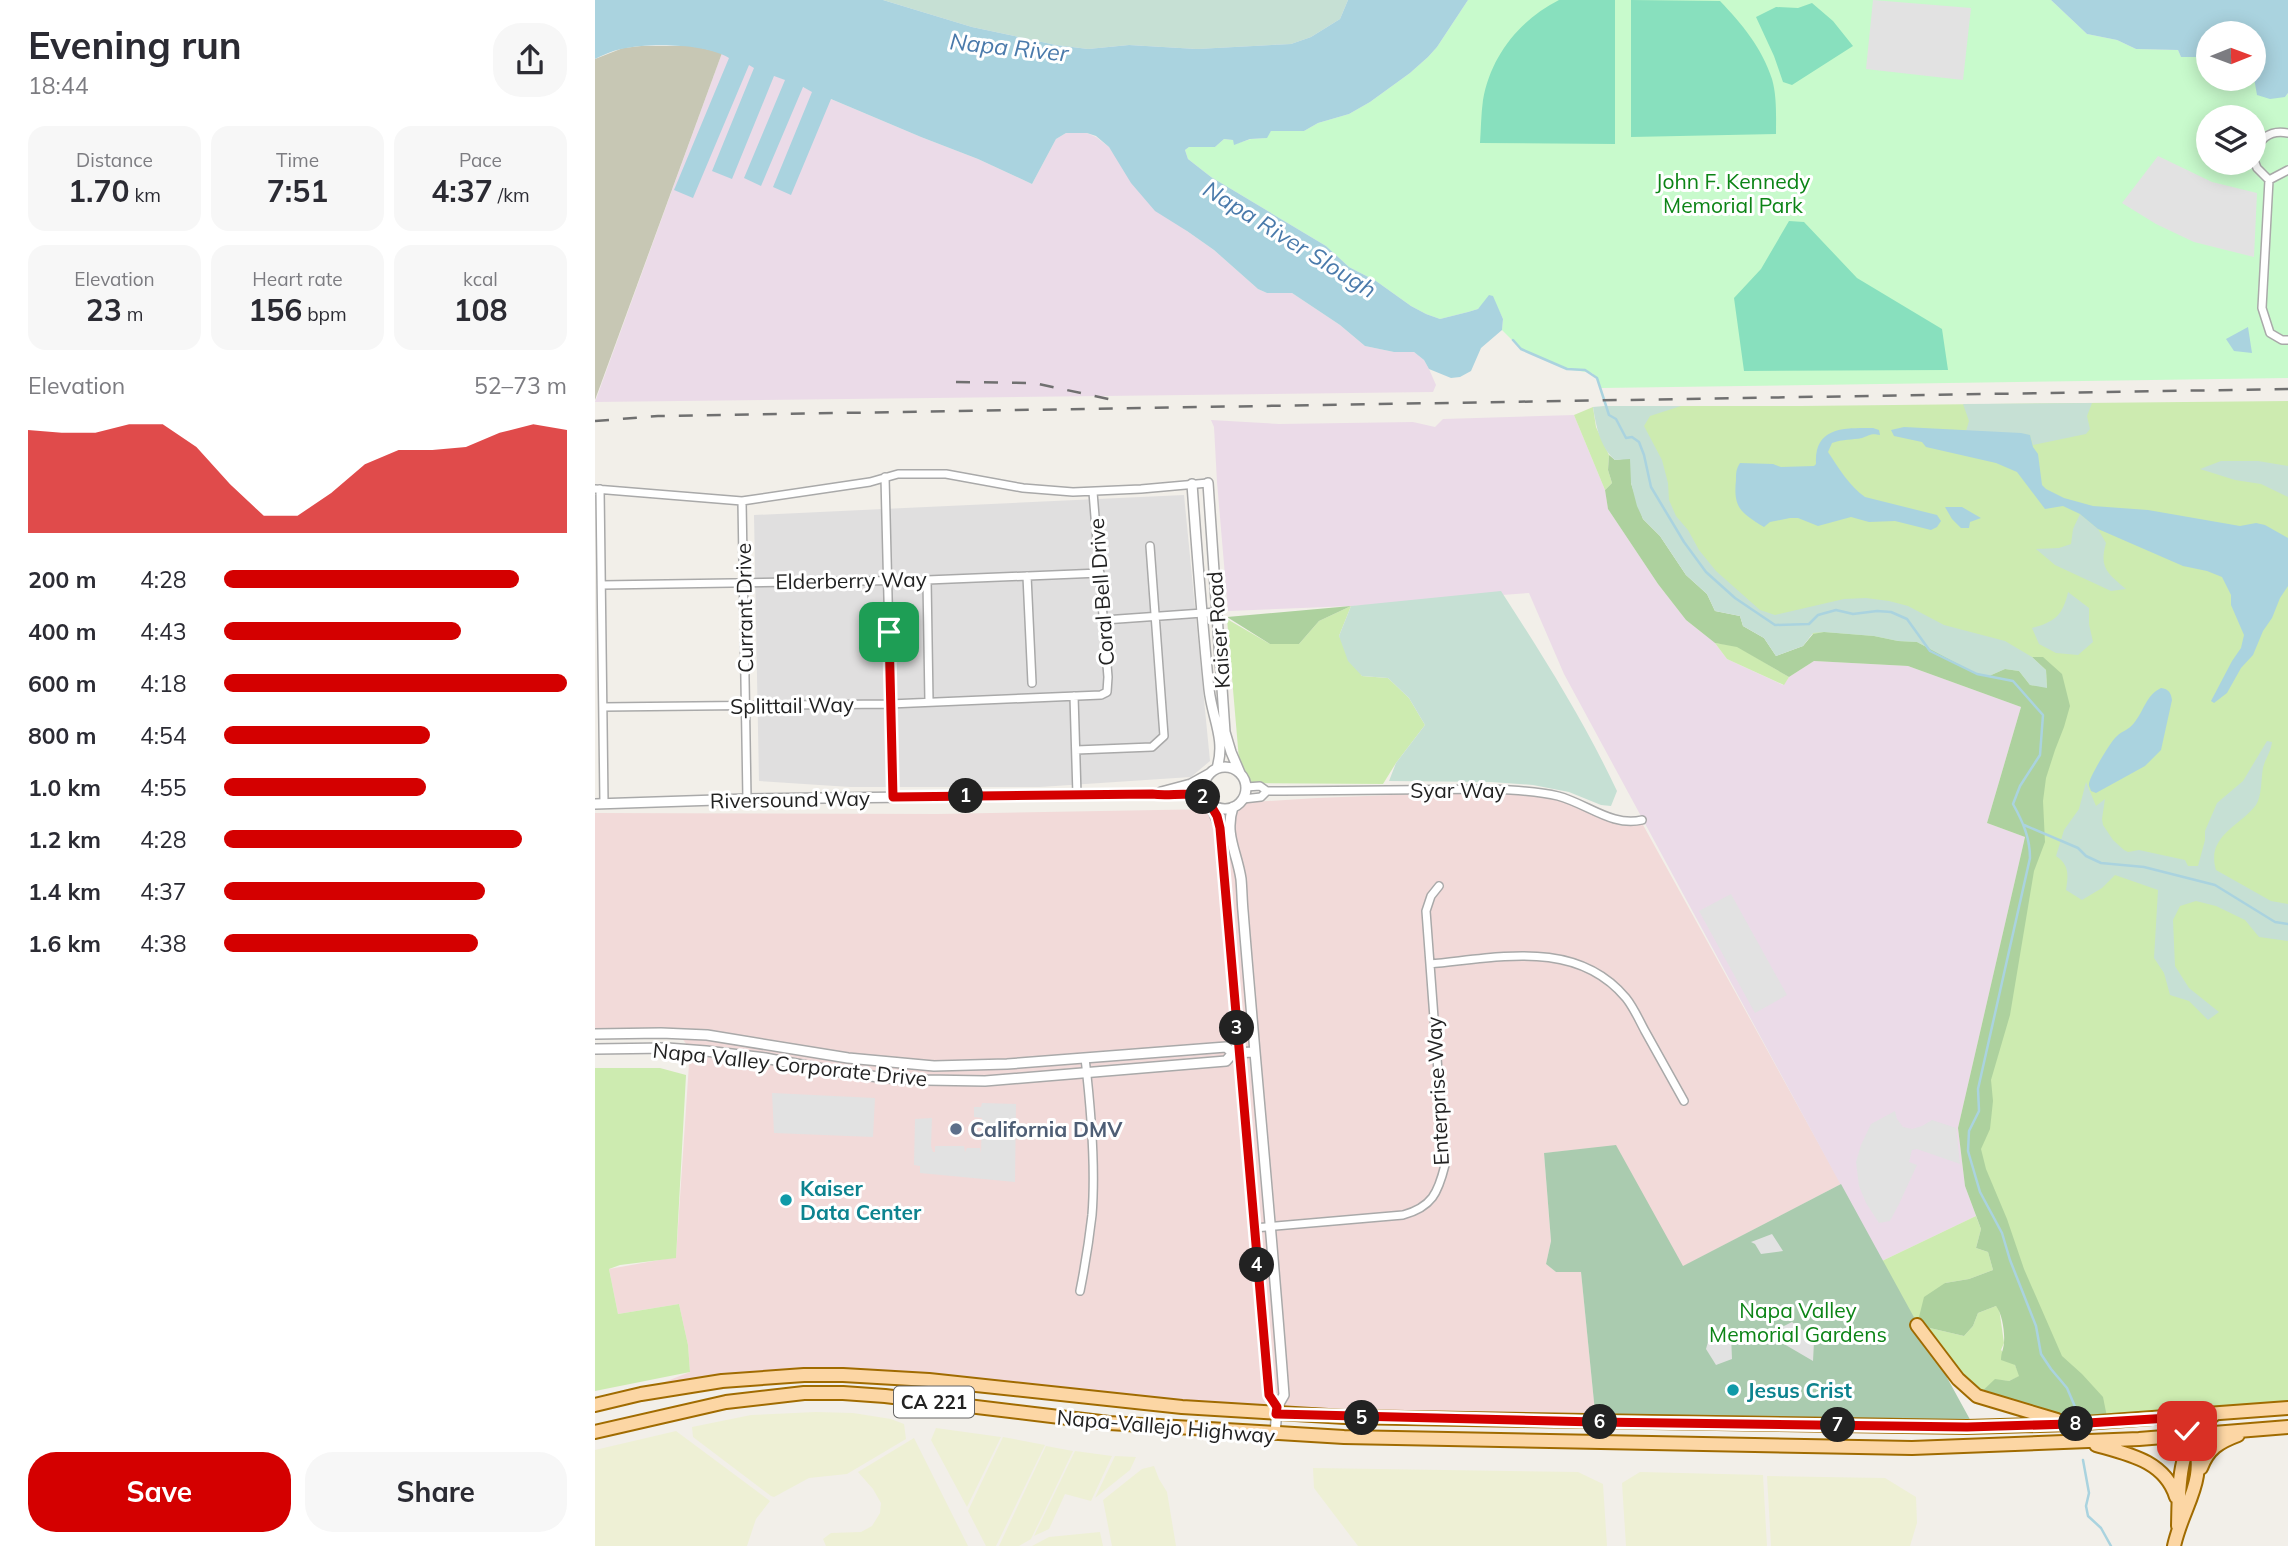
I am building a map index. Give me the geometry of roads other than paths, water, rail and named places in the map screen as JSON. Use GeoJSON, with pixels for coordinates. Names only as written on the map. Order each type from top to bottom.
{"type":"FeatureCollection","features":[{"type":"Feature","properties":{"kind":"main road"},"geometry":{"type":"LineString","coordinates":[[1917,1325],[1958,1379],[1977,1396],[2071,1424]]}},
{"type":"Feature","properties":{"kind":"main road","name":"Napa-Vallejo Highway"},"geometry":{"type":"LineString","coordinates":[[595,1405],[641,1394],[722,1381],[843,1375],[929,1380],[1182,1407],[1605,1422],[1973,1427],[2071,1424],[2288,1408]]}},
{"type":"Feature","properties":{"kind":"main road","name":"Napa-Vallejo Highway"},"geometry":{"type":"LineString","coordinates":[[595,1432],[726,1402],[804,1393],[885,1396],[1109,1423],[1275,1435],[1864,1447],[2086,1442],[2288,1427]]}},
{"type":"Feature","properties":{"kind":"main road"},"geometry":{"type":"LineString","coordinates":[[2176,1539],[2182,1466],[2193,1435],[2203,1422],[2215,1414]]}},
{"type":"Feature","properties":{"kind":"main road"},"geometry":{"type":"LineString","coordinates":[[2169,1418],[2193,1435],[2199,1460],[2198,1475]]}},
{"type":"Feature","properties":{"kind":"main road"},"geometry":{"type":"LineString","coordinates":[[2176,1539],[2207,1454],[2222,1441],[2252,1430]]}},
{"type":"Feature","properties":{"kind":"main road"},"geometry":{"type":"LineString","coordinates":[[2086,1442],[2135,1457],[2159,1469],[2173,1487],[2178,1512]]}},
{"type":"Feature","properties":{"kind":"street"},"geometry":{"type":"LineString","coordinates":[[2266,136],[2275,131],[2288,133]]}},
{"type":"Feature","properties":{"kind":"street"},"geometry":{"type":"LineString","coordinates":[[2269,180],[2288,170]]}},
{"type":"Feature","properties":{"kind":"street"},"geometry":{"type":"LineString","coordinates":[[2264,175],[2269,180],[2262,308],[2270,333],[2288,341]]}},
{"type":"Feature","properties":{"kind":"street"},"geometry":{"type":"LineString","coordinates":[[600,804],[603,707],[602,585],[597,489],[742,501],[870,482],[898,474],[946,474],[1023,488],[1093,492],[1208,483]]}},
{"type":"Feature","properties":{"kind":"street"},"geometry":{"type":"LineString","coordinates":[[885,477],[893,797]]}},
{"type":"Feature","properties":{"kind":"street","name":"Kaiser Road"},"geometry":{"type":"LineString","coordinates":[[1208,483],[1226,732],[1240,774]]}},
{"type":"Feature","properties":{"kind":"street","name":"Kaiser Road"},"geometry":{"type":"LineString","coordinates":[[1192,484],[1211,706],[1221,746],[1213,771]]}},
{"type":"Feature","properties":{"kind":"street","name":"Coral Bell Drive"},"geometry":{"type":"LineString","coordinates":[[1093,492],[1107,692]]}},
{"type":"Feature","properties":{"kind":"street","name":"Currant Drive"},"geometry":{"type":"LineString","coordinates":[[742,501],[747,799]]}},
{"type":"Feature","properties":{"kind":"street"},"geometry":{"type":"LineString","coordinates":[[1076,750],[1152,747],[1164,736],[1150,546]]}},
{"type":"Feature","properties":{"kind":"street","name":"Elderberry Way"},"geometry":{"type":"LineString","coordinates":[[602,585],[927,580],[1100,573]]}},
{"type":"Feature","properties":{"kind":"street"},"geometry":{"type":"LineString","coordinates":[[1027,576],[1032,683]]}},
{"type":"Feature","properties":{"kind":"street"},"geometry":{"type":"LineString","coordinates":[[927,580],[929,702]]}},
{"type":"Feature","properties":{"kind":"street"},"geometry":{"type":"LineString","coordinates":[[1104,620],[1217,612]]}},
{"type":"Feature","properties":{"kind":"street","name":"Splittail Way"},"geometry":{"type":"LineString","coordinates":[[603,707],[890,704],[1101,695],[1107,692]]}},
{"type":"Feature","properties":{"kind":"street"},"geometry":{"type":"LineString","coordinates":[[1074,696],[1077,795]]}},
{"type":"Feature","properties":{"kind":"street"},"geometry":{"type":"LineString","coordinates":[[1209,801],[1221,808],[1233,807],[1243,799],[1246,787],[1240,774],[1231,767],[1213,771],[1204,786],[1209,801],[1220,828],[1236,1053],[1269,1395],[1277,1410]]}},
{"type":"Feature","properties":{"kind":"street","name":"Riversound Way"},"geometry":{"type":"LineString","coordinates":[[1152,794],[1191,783],[1213,771]]}},
{"type":"Feature","properties":{"kind":"street","name":"Syar Way"},"geometry":{"type":"LineString","coordinates":[[1246,787],[1260,786],[1267,791],[1521,791],[1569,799],[1619,821],[1642,820]]}},
{"type":"Feature","properties":{"kind":"street","name":"Syar Way"},"geometry":{"type":"LineString","coordinates":[[1243,799],[1261,797],[1267,791]]}},
{"type":"Feature","properties":{"kind":"street","name":"Riversound Way"},"geometry":{"type":"LineString","coordinates":[[600,804],[747,799],[1152,794],[1173,796],[1188,793],[1209,801]]}},
{"type":"Feature","properties":{"kind":"street"},"geometry":{"type":"LineString","coordinates":[[1233,807],[1229,832],[1240,878],[1272,1226],[1284,1395],[1277,1410],[1275,1435]]}},
{"type":"Feature","properties":{"kind":"street","name":"Enterprise Way"},"geometry":{"type":"LineString","coordinates":[[1254,1228],[1403,1215],[1422,1208],[1439,1189],[1445,1166],[1426,911],[1431,896],[1439,886]]}},
{"type":"Feature","properties":{"kind":"street"},"geometry":{"type":"LineString","coordinates":[[1430,964],[1539,955],[1561,958],[1592,971],[1618,990],[1631,1005],[1684,1101]]}},
{"type":"Feature","properties":{"kind":"street","name":"Napa Valley Corporate Drive"},"geometry":{"type":"LineString","coordinates":[[595,1034],[707,1035],[902,1065],[1007,1064],[1226,1047],[1236,1053],[1254,1052]]}},
{"type":"Feature","properties":{"kind":"street"},"geometry":{"type":"LineString","coordinates":[[706,1051],[707,1035]]}},
{"type":"Feature","properties":{"kind":"street","name":"Napa Valley Corporate Drive"},"geometry":{"type":"LineString","coordinates":[[595,1049],[667,1048],[706,1051],[899,1079],[985,1081],[1226,1061],[1236,1053]]}},
{"type":"Feature","properties":{"kind":"street"},"geometry":{"type":"LineString","coordinates":[[1080,1291],[1090,1234],[1093,1193],[1085,1058]]}},
{"type":"Feature","properties":{"kind":"street"},"geometry":{"type":"LineString","coordinates":[[1605,1422],[1606,1442]]}},
{"type":"Feature","properties":{"kind":"water"},"geometry":{"type":"Polygon","coordinates":[[[595,0],[883,0],[972,27],[1056,45],[1088,49],[1129,45],[1197,49],[1291,44],[1311,37],[1340,19],[1348,0],[1468,0],[1428,57],[1370,102],[1349,114],[1318,123],[1304,131],[1271,131],[1267,138],[1250,139],[1234,145],[1233,140],[1224,139],[1215,147],[1189,147],[1185,150],[1188,159],[1211,177],[1326,246],[1349,267],[1376,281],[1426,314],[1440,319],[1468,312],[1478,309],[1489,295],[1493,296],[1503,319],[1502,330],[1481,348],[1471,371],[1460,377],[1451,378],[1429,369],[1424,360],[1414,352],[1394,352],[1365,346],[1340,325],[1292,293],[1267,293],[1258,289],[1214,250],[1155,211],[1131,183],[1109,147],[1096,136],[1087,133],[1066,133],[1056,139],[1032,184],[831,99],[791,195],[773,187],[812,92],[803,87],[761,186],[744,178],[785,80],[774,76],[732,179],[712,171],[754,68],[749,65],[693,198],[674,190],[729,58],[706,49],[660,45],[621,49],[595,59],[595,0]]]}},
{"type":"Feature","properties":{"kind":"water"},"geometry":{"type":"Polygon","coordinates":[[[2051,0],[2288,0],[2288,93],[2285,97],[2270,99],[2257,95],[2256,91],[2266,91],[2266,21],[2196,21],[2196,57],[2181,57],[2178,50],[2136,49],[2117,40],[2087,34],[2051,0]]]}},
{"type":"Feature","properties":{"kind":"water"},"geometry":{"type":"Polygon","coordinates":[[[2248,327],[2252,353],[2234,351],[2226,339],[2248,327]]]}},
{"type":"Feature","properties":{"kind":"water"},"geometry":{"type":"Polygon","coordinates":[[[1904,427],[2030,435],[2038,454],[2042,485],[2064,498],[2093,506],[2148,510],[2240,526],[2256,523],[2288,538],[2288,586],[2253,655],[2241,668],[2227,693],[2214,703],[2211,701],[2241,648],[2244,635],[2222,577],[2183,566],[2098,529],[2080,514],[2063,506],[2045,509],[2017,472],[1996,463],[1926,447],[1922,442],[1894,436],[1891,430],[1904,427]]]}},
{"type":"Feature","properties":{"kind":"water"},"geometry":{"type":"Polygon","coordinates":[[[1842,429],[1879,430],[1880,435],[1872,434],[1832,443],[1828,452],[1849,482],[1865,497],[1937,515],[1941,521],[1937,527],[1931,530],[1895,521],[1869,522],[1851,517],[1818,526],[1798,518],[1790,518],[1770,522],[1764,527],[1740,509],[1735,489],[1740,463],[1773,464],[1781,467],[1814,466],[1820,442],[1826,436],[1842,429]]]}},
{"type":"Feature","properties":{"kind":"water"},"geometry":{"type":"Polygon","coordinates":[[[1945,507],[1962,507],[1981,518],[1970,522],[1969,528],[1961,528],[1945,507]]]}},
{"type":"Feature","properties":{"kind":"water"},"geometry":{"type":"Polygon","coordinates":[[[2161,688],[2169,692],[2172,700],[2161,750],[2145,766],[2096,793],[2091,791],[2090,780],[2110,744],[2132,725],[2149,699],[2161,688]]]}},
{"type":"Feature","properties":{"kind":"waterway"},"geometry":{"type":"LineString","coordinates":[[1513,340],[1521,349],[1567,369],[1585,370],[1597,378],[1609,415],[1616,419],[1626,438],[1632,437],[1639,442],[1651,487],[1684,542],[1706,572],[1735,598],[1775,625],[1809,624],[1818,615],[1836,610],[1853,614],[1891,612],[1907,619],[1930,651],[1977,674],[2013,681],[2043,715],[2040,755],[2020,786],[2013,804],[2025,830],[2030,858],[1978,1089],[1979,1111],[1969,1131],[1968,1151],[1980,1192],[2002,1233],[2036,1326],[2041,1354],[2067,1388],[2076,1409]]}},
{"type":"Feature","properties":{"kind":"waterway"},"geometry":{"type":"LineString","coordinates":[[2024,825],[2078,848],[2086,856],[2101,863],[2144,867],[2215,885],[2275,922],[2288,924]]}},
{"type":"Feature","properties":{"kind":"waterway"},"geometry":{"type":"LineString","coordinates":[[2083,1460],[2089,1493],[2086,1506],[2088,1516],[2101,1528],[2111,1546]]}},
{"type":"Feature","properties":{"kind":"railway"},"geometry":{"type":"LineString","coordinates":[[956,382],[1034,383],[1118,401]]}},
{"type":"Feature","properties":{"kind":"railway"},"geometry":{"type":"LineString","coordinates":[[595,421],[658,416],[2288,389]]}},
{"type":"Feature","properties":{"kind":"place","name":"California DMV"},"geometry":{"type":"Point","coordinates":[956,1129]}},
{"type":"Feature","properties":{"kind":"place","name":"Kaiser Data Center"},"geometry":{"type":"Point","coordinates":[786,1200]}},
{"type":"Feature","properties":{"kind":"place","name":"Jesus Crist"},"geometry":{"type":"Point","coordinates":[1733,1390]}},
{"type":"Feature","properties":{"kind":"water label","name":"Napa River"},"geometry":{"type":"Point","coordinates":[1009,47]}},
{"type":"Feature","properties":{"kind":"water label","name":"Napa River Slough"},"geometry":{"type":"Point","coordinates":[1290,239]}},
{"type":"Feature","properties":{"kind":"park label","name":"John F. Kennedy Memorial Park"},"geometry":{"type":"Point","coordinates":[1733,193]}},
{"type":"Feature","properties":{"kind":"park label","name":"Napa Valley Memorial Gardens"},"geometry":{"type":"Point","coordinates":[1798,1322]}}]}
